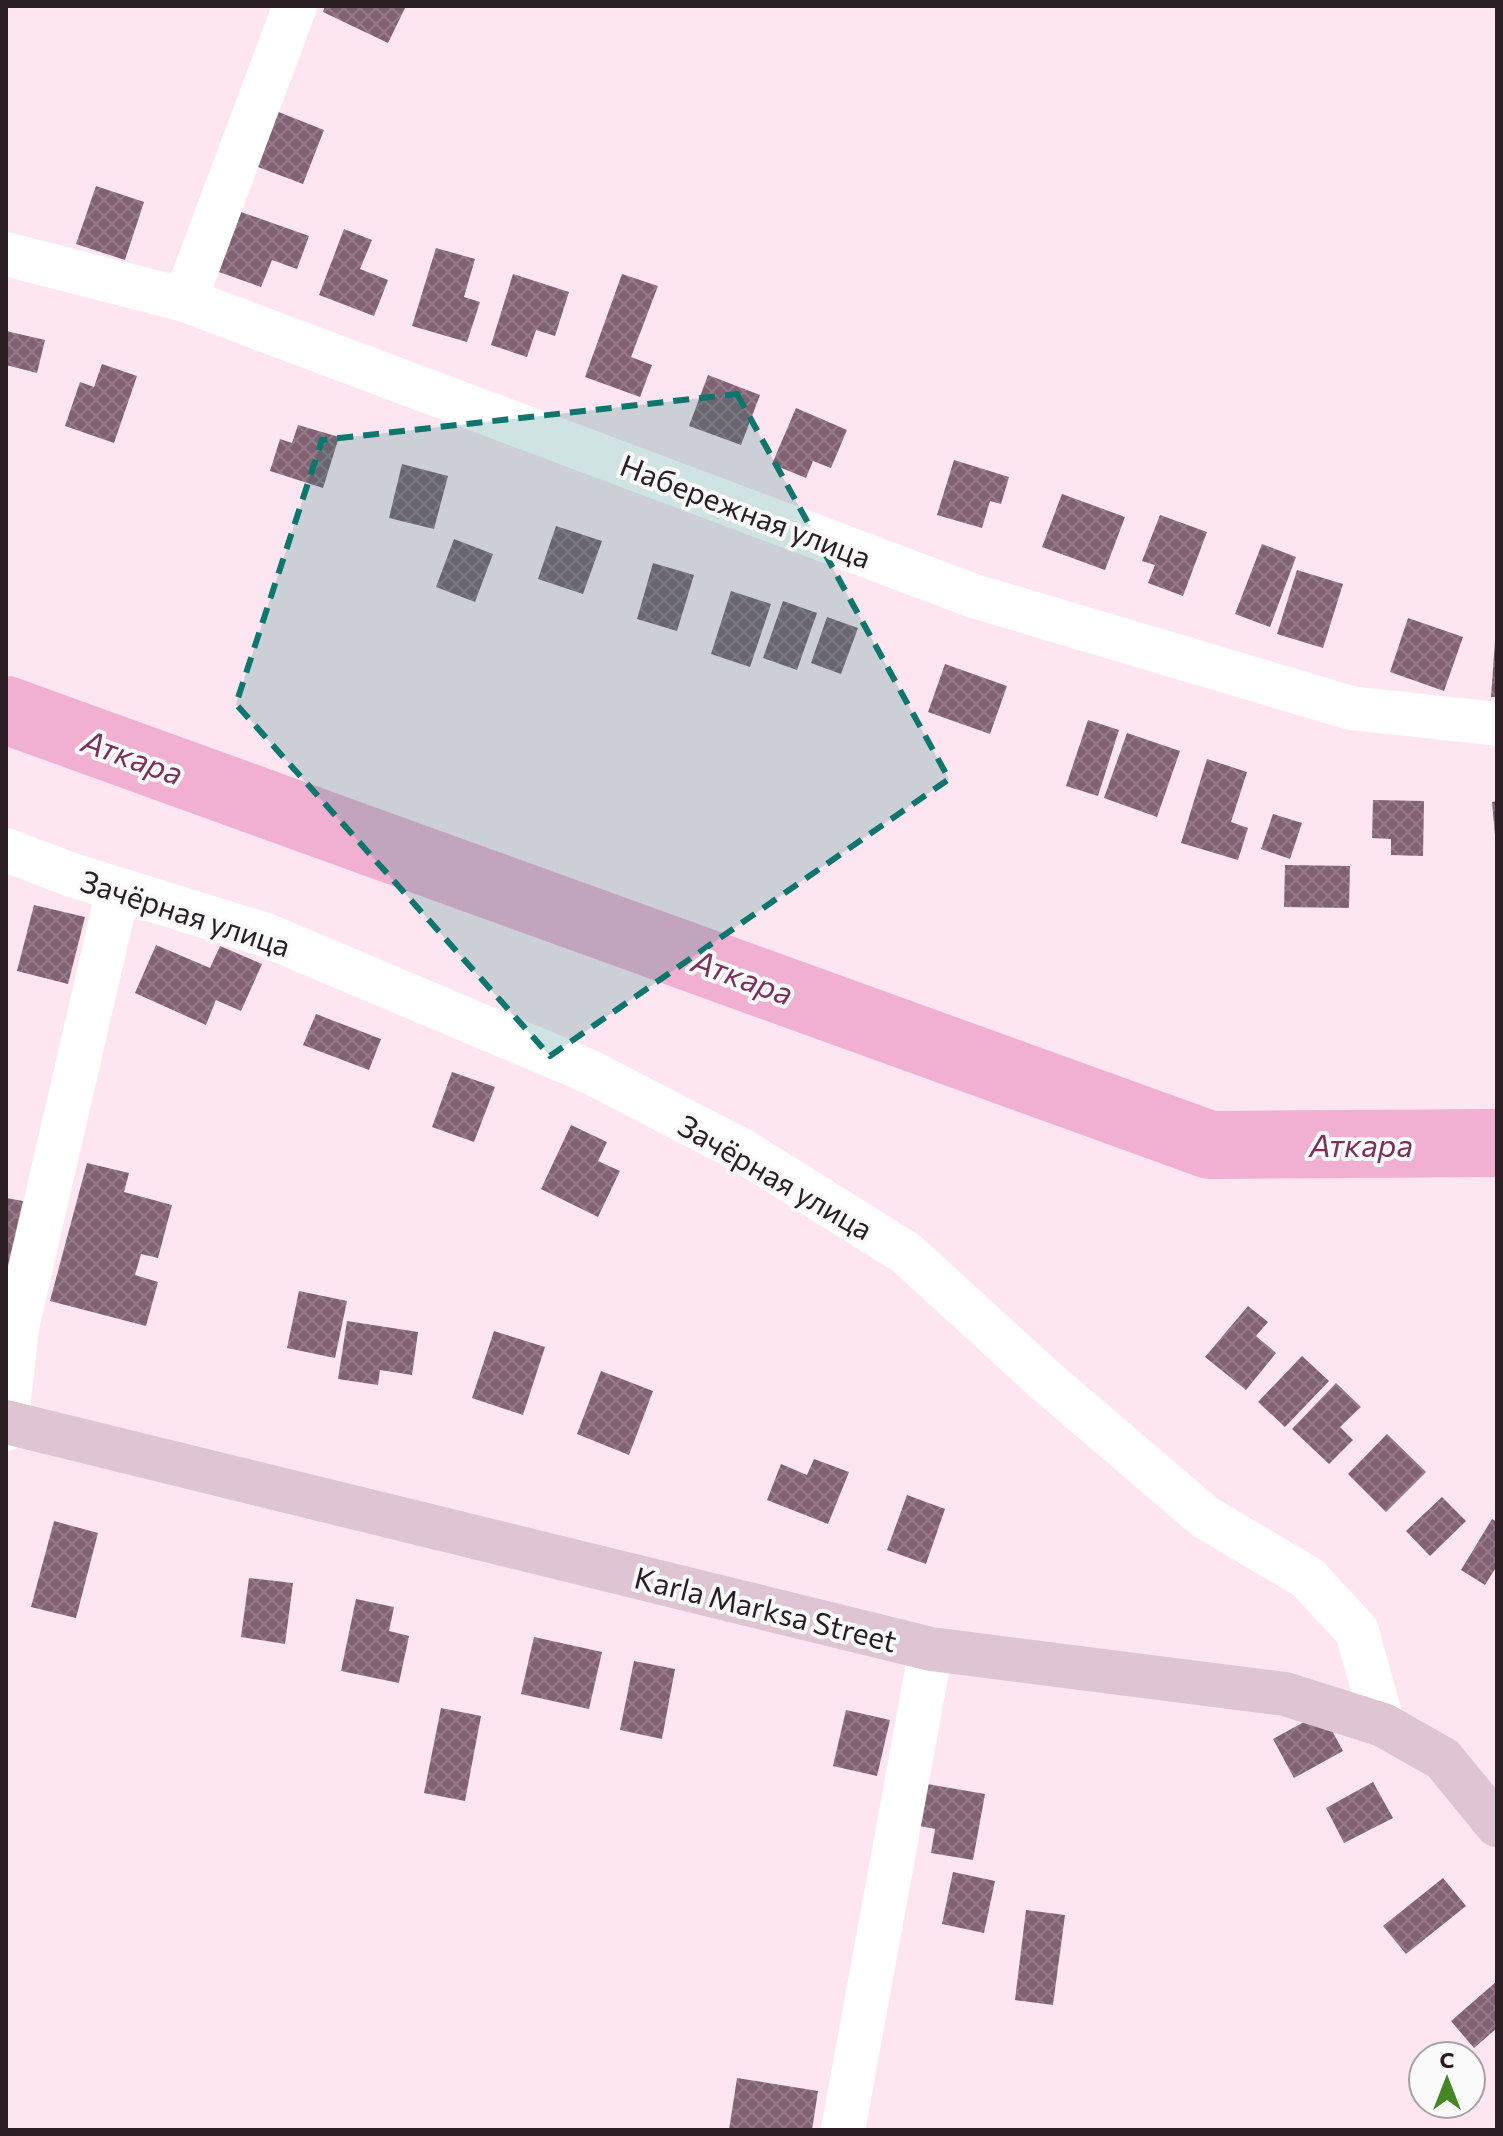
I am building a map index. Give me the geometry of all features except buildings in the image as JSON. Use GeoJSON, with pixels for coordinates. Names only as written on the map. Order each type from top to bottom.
{"type":"FeatureCollection","features":[{"type":"Feature","properties":{"kind":"street"},"geometry":{"type":"LineString","coordinates":[[185,300],[295,6]]}},
{"type":"Feature","properties":{"kind":"street","name":"Набережная улица"},"geometry":{"type":"LineString","coordinates":[[6,254],[185,300],[974,596],[1351,708],[1497,724]]}},
{"type":"Feature","properties":{"kind":"street","name":"Зачёрная улица"},"geometry":{"type":"LineString","coordinates":[[6,850],[118,890],[266,935],[588,1071],[743,1151],[906,1253],[1046,1381],[1205,1517],[1308,1578],[1357,1631],[1383,1725]]}},
{"type":"Feature","properties":{"kind":"street"},"geometry":{"type":"LineString","coordinates":[[6,1429],[17,1327],[118,890]]}},
{"type":"Feature","properties":{"kind":"street","name":"Karla Marksa Street"},"geometry":{"type":"LineString","coordinates":[[6,1422],[931,1649],[1285,1694],[1383,1725],[1443,1759],[1497,1825]]}},
{"type":"Feature","properties":{"kind":"street"},"geometry":{"type":"LineString","coordinates":[[843,2130],[931,1649]]}},
{"type":"Feature","properties":{"kind":"highlighted area"},"geometry":{"type":"Polygon","coordinates":[[[737,394],[949,779],[550,1056],[236,704],[322,440],[737,394]]]}},
{"type":"Feature","properties":{"kind":"waterway","name":"Аткара"},"geometry":{"type":"LineString","coordinates":[[6,710],[1210,1145],[1497,1143]]}}]}
